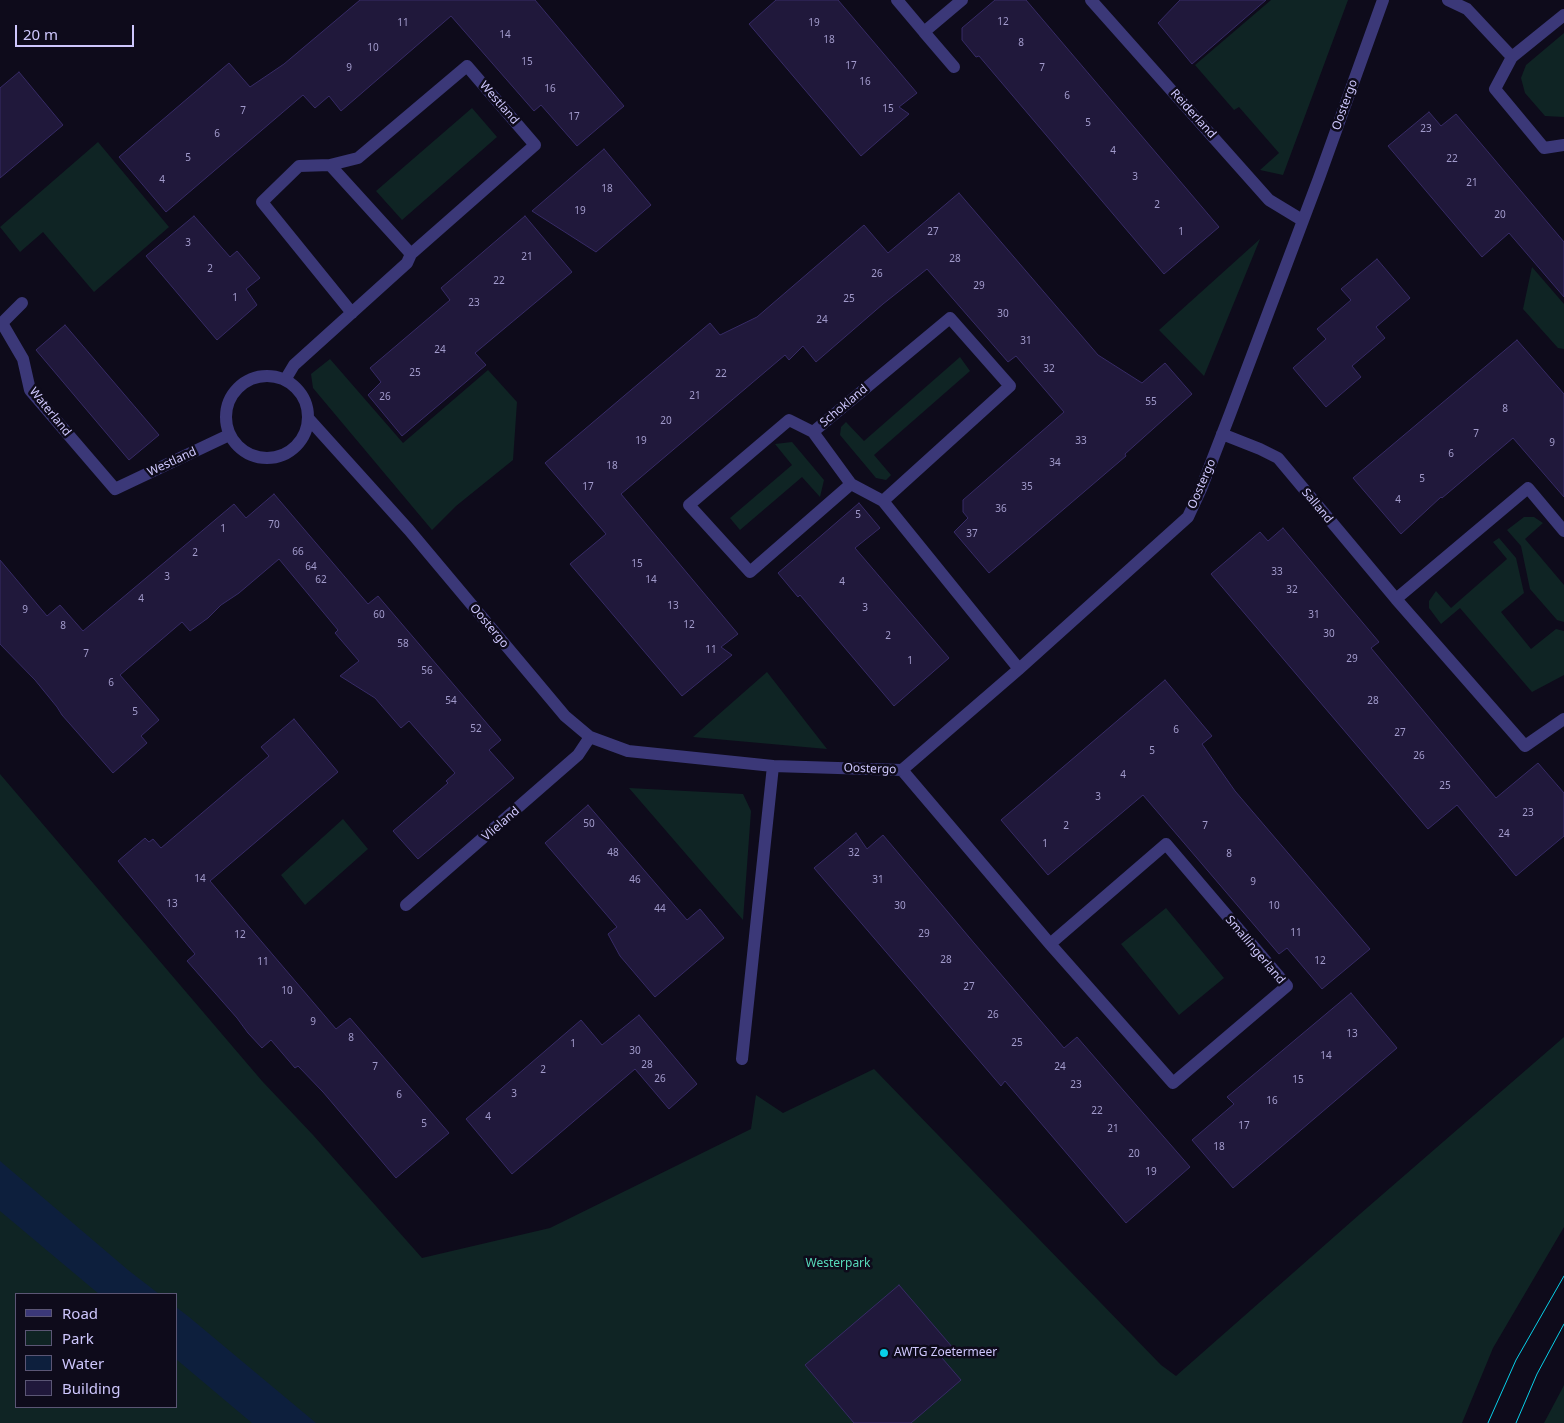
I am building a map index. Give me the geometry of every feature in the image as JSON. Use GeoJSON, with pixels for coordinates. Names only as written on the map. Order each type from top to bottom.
{"type":"FeatureCollection","features":[{"type":"Feature","properties":{"kind":"street"},"geometry":{"type":"LineString","coordinates":[[896,0],[954,67]]}},
{"type":"Feature","properties":{"kind":"street"},"geometry":{"type":"LineString","coordinates":[[924,32],[962,0]]}},
{"type":"Feature","properties":{"kind":"street","name":"Reiderland"},"geometry":{"type":"LineString","coordinates":[[1091,0],[1269,200],[1302,220]]}},
{"type":"Feature","properties":{"kind":"street","name":"Oostergo"},"geometry":{"type":"LineString","coordinates":[[308,418],[409,530],[565,716],[590,737],[628,751],[773,766],[902,770],[1019,669],[1188,516],[1222,434],[1383,0]]}},
{"type":"Feature","properties":{"kind":"street"},"geometry":{"type":"LineString","coordinates":[[1448,0],[1467,9],[1512,57]]}},
{"type":"Feature","properties":{"kind":"street"},"geometry":{"type":"LineString","coordinates":[[1564,16],[1512,57],[1496,89],[1544,148],[1564,145]]}},
{"type":"Feature","properties":{"kind":"street","name":"Westland"},"geometry":{"type":"LineString","coordinates":[[285,380],[294,365],[352,313],[407,263],[411,254],[535,144],[467,66],[358,158],[330,165],[299,166],[262,202],[352,313]]}},
{"type":"Feature","properties":{"kind":"street"},"geometry":{"type":"LineString","coordinates":[[330,165],[411,254]]}},
{"type":"Feature","properties":{"kind":"street","name":"Waterland"},"geometry":{"type":"LineString","coordinates":[[22,303],[2,324],[23,359],[30,390],[115,489]]}},
{"type":"Feature","properties":{"kind":"street","name":"Schokland"},"geometry":{"type":"LineString","coordinates":[[851,484],[750,572],[689,505],[789,420],[813,432],[950,318],[1010,386],[883,501]]}},
{"type":"Feature","properties":{"kind":"street"},"geometry":{"type":"LineString","coordinates":[[273,376],[285,380],[296,388],[303,398],[307,409],[308,418],[304,435],[297,446],[286,454],[273,458],[260,458],[248,454],[237,446],[230,435],[226,423],[226,410],[230,398],[248,380],[273,376]]}},
{"type":"Feature","properties":{"kind":"street"},"geometry":{"type":"LineString","coordinates":[[813,432],[851,484],[883,501],[1019,669]]}},
{"type":"Feature","properties":{"kind":"street","name":"Salland"},"geometry":{"type":"LineString","coordinates":[[1222,434],[1278,458],[1396,599],[1525,746],[1564,719]]}},
{"type":"Feature","properties":{"kind":"street","name":"Westland"},"geometry":{"type":"LineString","coordinates":[[115,489],[230,435]]}},
{"type":"Feature","properties":{"kind":"street"},"geometry":{"type":"LineString","coordinates":[[1396,599],[1528,488],[1564,531]]}},
{"type":"Feature","properties":{"kind":"street","name":"Vlieland"},"geometry":{"type":"LineString","coordinates":[[406,905],[578,755],[590,737]]}},
{"type":"Feature","properties":{"kind":"street"},"geometry":{"type":"LineString","coordinates":[[742,1059],[773,766]]}},
{"type":"Feature","properties":{"kind":"street","name":"Smallingerland"},"geometry":{"type":"LineString","coordinates":[[902,770],[1050,944],[1173,1083],[1287,986],[1166,844],[1050,944]]}},
{"type":"Feature","properties":{"kind":"green space"},"geometry":{"type":"Polygon","coordinates":[[[1271,0],[1348,0],[1283,175],[1260,170],[1279,153],[1239,107],[1234,110],[1195,65],[1271,0]]]}},
{"type":"Feature","properties":{"kind":"green space"},"geometry":{"type":"Polygon","coordinates":[[[1564,33],[1564,117],[1545,116],[1525,93],[1521,78],[1526,65],[1564,33]]]}},
{"type":"Feature","properties":{"kind":"green space"},"geometry":{"type":"Polygon","coordinates":[[[472,108],[497,137],[402,220],[376,191],[472,108]]]}},
{"type":"Feature","properties":{"kind":"green space"},"geometry":{"type":"Polygon","coordinates":[[[98,142],[169,227],[94,292],[43,232],[20,252],[0,227],[98,142]]]}},
{"type":"Feature","properties":{"kind":"green space"},"geometry":{"type":"Polygon","coordinates":[[[1260,239],[1204,376],[1159,330],[1260,239]]]}},
{"type":"Feature","properties":{"kind":"green space"},"geometry":{"type":"Polygon","coordinates":[[[1532,267],[1564,304],[1564,349],[1558,348],[1523,309],[1532,267]]]}},
{"type":"Feature","properties":{"kind":"green space"},"geometry":{"type":"Polygon","coordinates":[[[960,357],[970,371],[874,455],[891,475],[886,480],[876,478],[840,435],[841,427],[846,422],[864,441],[960,357]]]}},
{"type":"Feature","properties":{"kind":"green space"},"geometry":{"type":"Polygon","coordinates":[[[330,359],[403,443],[488,370],[517,402],[513,460],[456,506],[432,530],[313,388],[311,374],[330,359]]]}},
{"type":"Feature","properties":{"kind":"green space"},"geometry":{"type":"Polygon","coordinates":[[[792,442],[824,480],[820,497],[802,477],[740,530],[730,518],[792,465],[775,444],[792,442]]]}},
{"type":"Feature","properties":{"kind":"green space"},"geometry":{"type":"Polygon","coordinates":[[[1524,517],[1534,517],[1543,523],[1525,539],[1564,585],[1564,622],[1557,620],[1530,589],[1521,546],[1507,530],[1524,517]]]}},
{"type":"Feature","properties":{"kind":"green space"},"geometry":{"type":"Polygon","coordinates":[[[1499,538],[1516,558],[1524,593],[1501,612],[1531,649],[1556,629],[1564,631],[1564,675],[1532,692],[1460,608],[1441,624],[1429,608],[1429,601],[1436,591],[1451,608],[1507,559],[1493,542],[1499,538]]]}},
{"type":"Feature","properties":{"kind":"green space"},"geometry":{"type":"Polygon","coordinates":[[[767,672],[827,749],[693,737],[767,672]]]}},
{"type":"Feature","properties":{"kind":"green space","name":"Westerpark"},"geometry":{"type":"Polygon","coordinates":[[[0,774],[262,1081],[313,1135],[422,1258],[550,1228],[751,1129],[756,1095],[783,1113],[874,1069],[1161,1365],[1176,1376],[1564,1037],[1564,1227],[1493,1348],[1462,1423],[0,1423],[0,774]]]}},
{"type":"Feature","properties":{"kind":"green space"},"geometry":{"type":"Polygon","coordinates":[[[629,788],[743,794],[751,811],[743,920],[629,788]]]}},
{"type":"Feature","properties":{"kind":"green space"},"geometry":{"type":"Polygon","coordinates":[[[343,819],[368,849],[305,905],[281,875],[343,819]]]}},
{"type":"Feature","properties":{"kind":"green space"},"geometry":{"type":"Polygon","coordinates":[[[1166,908],[1224,978],[1179,1015],[1121,944],[1166,908]]]}},
{"type":"Feature","properties":{"kind":"green space"},"geometry":{"type":"Polygon","coordinates":[[[1564,1385],[1564,1423],[1544,1423],[1561,1391],[1564,1385]]]}},
{"type":"Feature","properties":{"kind":"water"},"geometry":{"type":"Polygon","coordinates":[[[0,1161],[158,1293],[98,1293],[0,1211],[0,1161]]]}},
{"type":"Feature","properties":{"kind":"water"},"geometry":{"type":"Polygon","coordinates":[[[178,1309],[316,1423],[252,1423],[178,1361],[178,1309]]]}},
{"type":"Feature","properties":{"kind":"building"},"geometry":{"type":"Polygon","coordinates":[[[360,0],[535,0],[624,106],[577,146],[541,105],[534,111],[451,16],[341,111],[329,96],[315,108],[303,95],[166,212],[119,157],[229,63],[250,87],[284,64],[360,0]]]}},
{"type":"Feature","properties":{"kind":"building"},"geometry":{"type":"Polygon","coordinates":[[[776,0],[838,0],[917,93],[899,107],[909,114],[861,156],[749,24],[776,0]]]}},
{"type":"Feature","properties":{"kind":"building"},"geometry":{"type":"Polygon","coordinates":[[[995,0],[1026,0],[1219,227],[1164,274],[979,56],[976,57],[962,40],[962,28],[995,0]]]}},
{"type":"Feature","properties":{"kind":"building"},"geometry":{"type":"Polygon","coordinates":[[[1180,0],[1266,0],[1192,64],[1158,23],[1180,0]]]}},
{"type":"Feature","properties":{"kind":"building"},"geometry":{"type":"Polygon","coordinates":[[[19,72],[63,125],[0,178],[0,88],[19,72]]]}},
{"type":"Feature","properties":{"kind":"building"},"geometry":{"type":"Polygon","coordinates":[[[1429,112],[1441,126],[1456,114],[1564,242],[1564,297],[1509,233],[1482,257],[1388,146],[1429,112]]]}},
{"type":"Feature","properties":{"kind":"building"},"geometry":{"type":"Polygon","coordinates":[[[604,149],[651,205],[596,252],[532,211],[604,149]]]}},
{"type":"Feature","properties":{"kind":"building"},"geometry":{"type":"Polygon","coordinates":[[[959,193],[1098,355],[1142,383],[1165,363],[1192,394],[1125,454],[1126,456],[989,573],[954,532],[968,518],[963,512],[963,500],[1064,412],[1016,356],[1008,362],[927,269],[816,362],[803,346],[789,360],[785,355],[621,494],[738,634],[721,647],[732,655],[682,696],[570,564],[606,534],[545,463],[710,323],[720,335],[757,317],[864,225],[888,253],[959,193]]]}},
{"type":"Feature","properties":{"kind":"building"},"geometry":{"type":"Polygon","coordinates":[[[194,216],[230,257],[237,251],[260,278],[246,289],[257,305],[217,340],[146,256],[194,216]]]}},
{"type":"Feature","properties":{"kind":"building"},"geometry":{"type":"Polygon","coordinates":[[[525,216],[572,272],[475,353],[486,365],[402,436],[368,395],[381,382],[370,368],[450,300],[441,288],[525,216]]]}},
{"type":"Feature","properties":{"kind":"building"},"geometry":{"type":"Polygon","coordinates":[[[1377,259],[1410,298],[1376,327],[1385,338],[1352,366],[1361,377],[1326,407],[1293,368],[1326,339],[1317,329],[1351,300],[1341,289],[1377,259]]]}},
{"type":"Feature","properties":{"kind":"building"},"geometry":{"type":"Polygon","coordinates":[[[65,325],[159,435],[129,460],[36,350],[65,325]]]}},
{"type":"Feature","properties":{"kind":"building"},"geometry":{"type":"Polygon","coordinates":[[[1517,340],[1564,394],[1564,497],[1513,438],[1441,497],[1401,534],[1353,478],[1517,340]]]}},
{"type":"Feature","properties":{"kind":"building"},"geometry":{"type":"Polygon","coordinates":[[[274,494],[368,604],[378,596],[501,740],[489,750],[514,778],[418,859],[393,831],[448,783],[446,781],[455,773],[409,721],[401,728],[375,698],[340,676],[359,661],[335,633],[338,630],[279,559],[190,631],[182,622],[120,675],[159,720],[141,736],[147,743],[113,773],[62,715],[35,680],[0,644],[0,560],[47,616],[60,605],[83,631],[234,504],[246,518],[274,494]]]}},
{"type":"Feature","properties":{"kind":"building"},"geometry":{"type":"Polygon","coordinates":[[[859,503],[880,528],[855,548],[949,658],[894,706],[800,595],[798,597],[778,573],[859,503]]]}},
{"type":"Feature","properties":{"kind":"building"},"geometry":{"type":"Polygon","coordinates":[[[1283,528],[1379,642],[1371,648],[1496,798],[1538,763],[1564,793],[1564,836],[1516,876],[1457,805],[1428,829],[1211,574],[1260,532],[1268,541],[1283,528]]]}},
{"type":"Feature","properties":{"kind":"building"},"geometry":{"type":"Polygon","coordinates":[[[1165,680],[1212,736],[1202,744],[1235,791],[1370,949],[1322,989],[1287,948],[1279,954],[1143,795],[1048,875],[1001,820],[1165,680]]]}},
{"type":"Feature","properties":{"kind":"building"},"geometry":{"type":"Polygon","coordinates":[[[294,719],[338,772],[210,881],[336,1029],[350,1018],[449,1133],[396,1178],[323,1092],[298,1066],[295,1068],[271,1040],[262,1048],[248,1033],[187,961],[195,954],[118,861],[145,838],[149,842],[153,839],[161,848],[269,756],[261,747],[294,719]]]}},
{"type":"Feature","properties":{"kind":"building"},"geometry":{"type":"Polygon","coordinates":[[[588,805],[687,920],[700,909],[724,938],[655,997],[620,956],[608,934],[617,927],[545,843],[588,805]]]}},
{"type":"Feature","properties":{"kind":"building"},"geometry":{"type":"Polygon","coordinates":[[[856,833],[867,849],[883,835],[1064,1048],[1077,1037],[1190,1167],[1126,1223],[1005,1081],[1001,1086],[814,868],[856,833]]]}},
{"type":"Feature","properties":{"kind":"building"},"geometry":{"type":"Polygon","coordinates":[[[1351,993],[1397,1048],[1233,1188],[1192,1140],[1234,1104],[1227,1097],[1351,993]]]}},
{"type":"Feature","properties":{"kind":"building"},"geometry":{"type":"Polygon","coordinates":[[[639,1015],[697,1084],[669,1109],[635,1069],[512,1174],[466,1119],[581,1020],[602,1045],[639,1015]]]}},
{"type":"Feature","properties":{"kind":"building","name":"AWTG Zoetermeer"},"geometry":{"type":"Polygon","coordinates":[[[899,1285],[953,1348],[942,1358],[961,1380],[911,1423],[854,1423],[805,1365],[899,1285]]]}},
{"type":"Feature","properties":{"kind":"tram line"},"geometry":{"type":"LineString","coordinates":[[1488,1423],[1516,1360],[1564,1276]]}},
{"type":"Feature","properties":{"kind":"tram line"},"geometry":{"type":"LineString","coordinates":[[1516,1423],[1537,1374],[1564,1324]]}},
{"type":"Feature","properties":{"kind":"place","name":"AWTG Zoetermeer"},"geometry":{"type":"Point","coordinates":[884,1353]}}]}
